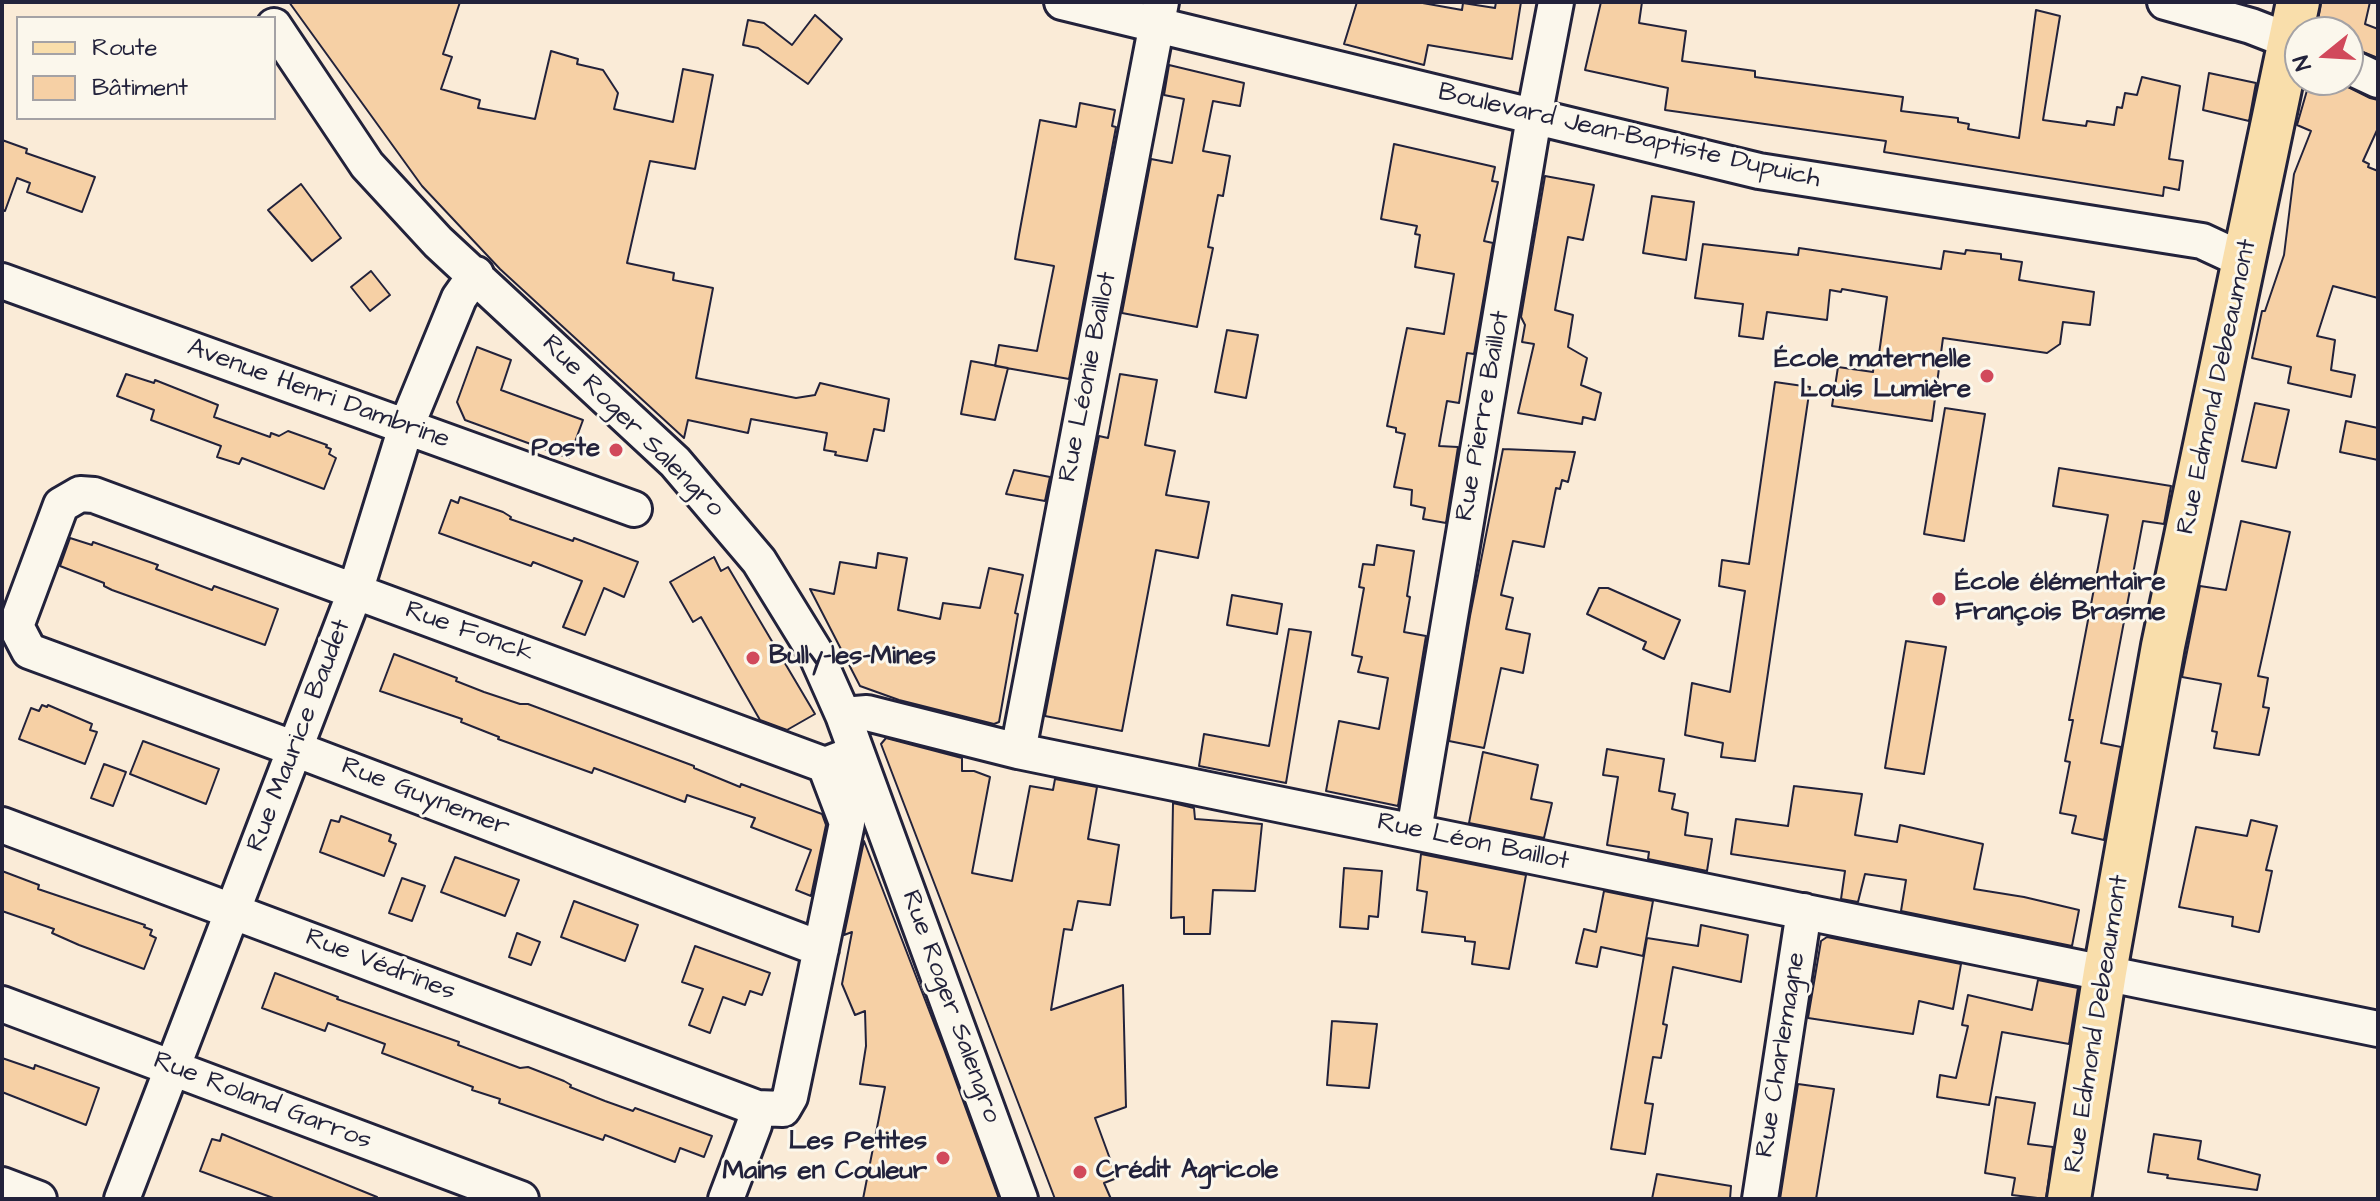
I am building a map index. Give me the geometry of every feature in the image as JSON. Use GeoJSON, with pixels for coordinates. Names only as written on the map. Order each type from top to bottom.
{"type":"FeatureCollection","features":[{"type":"Feature","properties":{"kind":"main road","name":"Rue Edmond Debeaumont"},"geometry":{"type":"LineString","coordinates":[[2069,1199],[2105,972],[2163,646],[2284,84]]}},
{"type":"Feature","properties":{"kind":"street","name":"Boulevard Jean-Baptiste Dupuich"},"geometry":{"type":"LineString","coordinates":[[1062,2],[1159,14],[1534,117],[1759,171],[2202,241],[2245,261]]}},
{"type":"Feature","properties":{"kind":"street","name":"Rue Pierre Baillot"},"geometry":{"type":"LineString","coordinates":[[1414,831],[1556,2]]}},
{"type":"Feature","properties":{"kind":"street"},"geometry":{"type":"LineString","coordinates":[[2165,2],[2251,26],[2284,28]]}},
{"type":"Feature","properties":{"kind":"street","name":"Rue Léonie Baillot"},"geometry":{"type":"LineString","coordinates":[[1018,751],[1159,14]]}},
{"type":"Feature","properties":{"kind":"street","name":"Rue Roger Salengro"},"geometry":{"type":"LineString","coordinates":[[276,29],[367,165],[438,242],[675,462],[741,536],[759,561],[815,652],[843,715],[1020,1199]]}},
{"type":"Feature","properties":{"kind":"street","name":"Rue Maurice Baudet"},"geometry":{"type":"LineString","coordinates":[[122,1199],[355,592],[406,427],[459,298],[476,274]]}},
{"type":"Feature","properties":{"kind":"street","name":"Avenue Henri Dambrine"},"geometry":{"type":"LineString","coordinates":[[2,281],[634,509]]}},
{"type":"Feature","properties":{"kind":"street","name":"Rue Fonck"},"geometry":{"type":"LineString","coordinates":[[80,494],[94,495],[825,765]]}},
{"type":"Feature","properties":{"kind":"street","name":"Rue Guynemer"},"geometry":{"type":"LineString","coordinates":[[80,494],[61,505],[16,626],[29,651],[821,949]]}},
{"type":"Feature","properties":{"kind":"street","name":"Rue Léon Baillot"},"geometry":{"type":"LineString","coordinates":[[843,715],[867,713],[1018,751],[2378,1029]]}},
{"type":"Feature","properties":{"kind":"street"},"geometry":{"type":"LineString","coordinates":[[726,1199],[754,1125],[757,1108],[783,1109],[790,1097],[847,823],[825,765],[856,753]]}},
{"type":"Feature","properties":{"kind":"street","name":"Rue Védrines"},"geometry":{"type":"LineString","coordinates":[[2,825],[757,1108]]}},
{"type":"Feature","properties":{"kind":"street","name":"Rue Charlemagne"},"geometry":{"type":"LineString","coordinates":[[1760,1199],[1804,911]]}},
{"type":"Feature","properties":{"kind":"street","name":"Rue Roland Garros"},"geometry":{"type":"LineString","coordinates":[[2,1004],[521,1199]]}},
{"type":"Feature","properties":{"kind":"street"},"geometry":{"type":"LineString","coordinates":[[2,1185],[39,1199]]}},
{"type":"Feature","properties":{"kind":"building"},"geometry":{"type":"Polygon","coordinates":[[[289,2],[460,2],[443,54],[452,57],[441,89],[480,100],[478,108],[535,119],[551,51],[578,59],[577,64],[603,70],[618,93],[614,109],[673,122],[683,69],[713,75],[695,169],[650,161],[627,263],[674,273],[673,280],[713,288],[696,378],[796,398],[815,395],[820,383],[889,399],[884,431],[874,429],[867,461],[824,450],[827,433],[751,419],[748,433],[688,420],[684,438],[500,269],[422,186],[289,2]]]}},
{"type":"Feature","properties":{"kind":"building"},"geometry":{"type":"Polygon","coordinates":[[[1357,2],[1417,2],[1462,10],[1463,3],[1495,8],[1496,2],[1521,2],[1512,59],[1428,45],[1424,65],[1344,44],[1357,2]]]}},
{"type":"Feature","properties":{"kind":"building"},"geometry":{"type":"Polygon","coordinates":[[[1601,2],[1642,2],[1639,23],[1686,31],[1682,61],[1755,71],[1755,77],[1903,97],[1901,111],[1958,118],[1958,122],[1969,124],[1968,129],[2019,138],[2036,10],[2060,16],[2043,120],[2086,126],[2087,121],[2114,125],[2117,107],[2122,108],[2125,93],[2137,95],[2142,77],[2180,86],[2169,159],[2183,161],[2179,190],[2164,187],[2163,196],[1884,152],[1886,141],[1665,110],[1668,88],[1585,70],[1601,2]]]}},
{"type":"Feature","properties":{"kind":"building"},"geometry":{"type":"Polygon","coordinates":[[[2321,2],[2370,2],[2365,24],[2378,29],[2378,58],[2364,52],[2364,16],[2319,16],[2321,2]]]}},
{"type":"Feature","properties":{"kind":"building"},"geometry":{"type":"Polygon","coordinates":[[[815,15],[842,39],[808,84],[758,48],[743,45],[748,20],[764,23],[792,45],[815,15]]]}},
{"type":"Feature","properties":{"kind":"building"},"geometry":{"type":"Polygon","coordinates":[[[1169,65],[1244,83],[1240,106],[1213,101],[1203,151],[1230,156],[1223,196],[1218,195],[1208,247],[1213,248],[1197,327],[1122,313],[1151,159],[1172,163],[1184,99],[1164,95],[1169,65]]]}},
{"type":"Feature","properties":{"kind":"building"},"geometry":{"type":"Polygon","coordinates":[[[2209,73],[2256,83],[2249,121],[2203,110],[2209,73]]]}},
{"type":"Feature","properties":{"kind":"building"},"geometry":{"type":"Polygon","coordinates":[[[2364,95],[2378,100],[2378,128],[2363,161],[2378,171],[2378,298],[2333,286],[2317,336],[2335,340],[2331,370],[2355,375],[2351,397],[2288,383],[2291,367],[2252,358],[2262,311],[2265,311],[2284,255],[2294,174],[2311,131],[2297,125],[2305,96],[2364,95]]]}},
{"type":"Feature","properties":{"kind":"building"},"geometry":{"type":"Polygon","coordinates":[[[1080,103],[1115,110],[1112,126],[1116,127],[1069,379],[995,366],[999,345],[1037,351],[1054,266],[1015,259],[1019,235],[1040,120],[1076,127],[1080,103]]]}},
{"type":"Feature","properties":{"kind":"building"},"geometry":{"type":"Polygon","coordinates":[[[2,140],[27,149],[26,153],[95,177],[82,212],[27,192],[30,183],[17,178],[5,211],[2,210],[2,140]]]}},
{"type":"Feature","properties":{"kind":"building"},"geometry":{"type":"Polygon","coordinates":[[[1394,144],[1495,167],[1492,181],[1498,182],[1484,241],[1493,243],[1474,354],[1467,353],[1459,403],[1447,401],[1439,446],[1458,447],[1446,523],[1423,519],[1425,508],[1411,505],[1412,490],[1394,487],[1405,434],[1387,426],[1407,328],[1444,334],[1454,274],[1415,267],[1420,235],[1415,234],[1417,226],[1381,219],[1394,144]]]}},
{"type":"Feature","properties":{"kind":"building"},"geometry":{"type":"Polygon","coordinates":[[[1545,176],[1594,185],[1583,240],[1568,237],[1555,310],[1573,315],[1568,347],[1587,358],[1581,385],[1601,393],[1595,420],[1583,417],[1582,424],[1518,413],[1534,344],[1522,342],[1525,325],[1521,317],[1545,176]]]}},
{"type":"Feature","properties":{"kind":"building"},"geometry":{"type":"Polygon","coordinates":[[[301,184],[341,238],[312,261],[268,210],[301,184]]]}},
{"type":"Feature","properties":{"kind":"building"},"geometry":{"type":"Polygon","coordinates":[[[1652,196],[1694,202],[1686,260],[1643,253],[1652,196]]]}},
{"type":"Feature","properties":{"kind":"building"},"geometry":{"type":"Polygon","coordinates":[[[1703,244],[1798,255],[1799,248],[1941,269],[1944,251],[2001,254],[2001,259],[2022,262],[2019,280],[2094,292],[2090,325],[2063,322],[2060,344],[2047,353],[1943,338],[1932,421],[1832,406],[1838,367],[1873,372],[1875,354],[1879,354],[1887,297],[1842,289],[1841,292],[1830,290],[1827,320],[1767,312],[1763,339],[1739,336],[1743,304],[1695,298],[1703,244]]]}},
{"type":"Feature","properties":{"kind":"building"},"geometry":{"type":"Polygon","coordinates":[[[371,271],[390,295],[370,311],[351,287],[371,271]]]}},
{"type":"Feature","properties":{"kind":"building"},"geometry":{"type":"Polygon","coordinates":[[[1227,330],[1258,335],[1246,398],[1215,392],[1227,330]]]}},
{"type":"Feature","properties":{"kind":"building"},"geometry":{"type":"Polygon","coordinates":[[[477,347],[511,360],[501,390],[583,420],[569,458],[465,420],[457,402],[477,347]]]}},
{"type":"Feature","properties":{"kind":"building"},"geometry":{"type":"Polygon","coordinates":[[[971,361],[1008,368],[995,420],[961,414],[971,361]]]}},
{"type":"Feature","properties":{"kind":"building"},"geometry":{"type":"Polygon","coordinates":[[[126,374],[154,383],[155,380],[218,405],[214,417],[270,437],[271,433],[279,436],[288,431],[327,445],[331,449],[329,454],[336,458],[324,489],[242,458],[239,464],[217,457],[221,446],[151,420],[154,410],[117,396],[126,374]]]}},
{"type":"Feature","properties":{"kind":"building"},"geometry":{"type":"Polygon","coordinates":[[[1120,374],[1157,380],[1145,445],[1175,451],[1166,495],[1209,502],[1198,558],[1156,550],[1122,731],[1045,716],[1099,436],[1108,438],[1120,374]]]}},
{"type":"Feature","properties":{"kind":"building"},"geometry":{"type":"Polygon","coordinates":[[[1775,382],[1810,387],[1755,761],[1721,757],[1723,743],[1685,735],[1692,683],[1730,692],[1745,591],[1719,586],[1722,560],[1749,564],[1775,382]]]}},
{"type":"Feature","properties":{"kind":"building"},"geometry":{"type":"Polygon","coordinates":[[[2255,403],[2289,410],[2276,468],[2242,461],[2255,403]]]}},
{"type":"Feature","properties":{"kind":"building"},"geometry":{"type":"Polygon","coordinates":[[[1945,408],[1985,414],[1964,541],[1924,534],[1945,408]]]}},
{"type":"Feature","properties":{"kind":"building"},"geometry":{"type":"Polygon","coordinates":[[[2346,421],[2378,428],[2378,460],[2340,452],[2346,421]]]}},
{"type":"Feature","properties":{"kind":"building"},"geometry":{"type":"Polygon","coordinates":[[[1503,449],[1575,452],[1568,482],[1562,480],[1560,489],[1556,488],[1544,547],[1513,541],[1501,595],[1513,598],[1506,629],[1530,634],[1523,673],[1501,668],[1484,748],[1449,741],[1503,449]]]}},
{"type":"Feature","properties":{"kind":"building"},"geometry":{"type":"Polygon","coordinates":[[[2059,468],[2171,486],[2164,524],[2143,521],[2101,743],[2121,747],[2104,840],[2072,833],[2076,816],[2060,813],[2070,762],[2065,761],[2073,720],[2069,720],[2108,515],[2053,506],[2059,468]]]}},
{"type":"Feature","properties":{"kind":"building"},"geometry":{"type":"Polygon","coordinates":[[[1014,470],[1050,477],[1045,501],[1006,494],[1014,470]]]}},
{"type":"Feature","properties":{"kind":"building"},"geometry":{"type":"Polygon","coordinates":[[[460,497],[503,512],[510,519],[638,562],[624,597],[604,588],[585,635],[563,627],[582,581],[533,562],[531,566],[439,533],[451,500],[458,503],[460,497]]]}},
{"type":"Feature","properties":{"kind":"building"},"geometry":{"type":"Polygon","coordinates":[[[2241,521],[2290,532],[2258,676],[2268,678],[2263,707],[2269,708],[2259,755],[2214,748],[2217,732],[2212,731],[2221,684],[2182,677],[2200,586],[2226,590],[2241,521]]]}},
{"type":"Feature","properties":{"kind":"building"},"geometry":{"type":"Polygon","coordinates":[[[70,538],[92,545],[93,542],[158,565],[156,569],[212,590],[214,586],[278,609],[265,645],[112,590],[104,583],[60,566],[70,538]]]}},
{"type":"Feature","properties":{"kind":"building"},"geometry":{"type":"Polygon","coordinates":[[[1377,545],[1414,551],[1404,632],[1426,636],[1398,806],[1326,791],[1339,721],[1379,729],[1388,678],[1358,672],[1362,657],[1352,655],[1364,588],[1359,587],[1363,564],[1374,565],[1377,545]]]}},
{"type":"Feature","properties":{"kind":"building"},"geometry":{"type":"Polygon","coordinates":[[[878,553],[907,558],[898,610],[940,619],[943,603],[980,608],[989,568],[1023,575],[999,722],[994,724],[899,700],[860,686],[810,589],[834,594],[840,562],[876,568],[878,553]]]}},
{"type":"Feature","properties":{"kind":"building","name":"Bully-les-Mines"},"geometry":{"type":"Polygon","coordinates":[[[714,557],[721,571],[728,567],[815,714],[787,730],[760,720],[701,617],[693,622],[670,582],[714,557]]]}},
{"type":"Feature","properties":{"kind":"building"},"geometry":{"type":"Polygon","coordinates":[[[1599,588],[1608,588],[1680,620],[1664,659],[1643,649],[1646,642],[1587,614],[1599,588]]]}},
{"type":"Feature","properties":{"kind":"building"},"geometry":{"type":"Polygon","coordinates":[[[1232,595],[1282,604],[1277,634],[1227,625],[1232,595]]]}},
{"type":"Feature","properties":{"kind":"building"},"geometry":{"type":"Polygon","coordinates":[[[1289,629],[1311,632],[1286,783],[1199,766],[1204,734],[1269,746],[1289,629]]]}},
{"type":"Feature","properties":{"kind":"building"},"geometry":{"type":"Polygon","coordinates":[[[1906,641],[1946,647],[1924,774],[1885,768],[1906,641]]]}},
{"type":"Feature","properties":{"kind":"building"},"geometry":{"type":"Polygon","coordinates":[[[394,654],[484,692],[528,704],[694,766],[740,787],[741,784],[822,814],[826,825],[811,896],[796,890],[811,850],[751,827],[755,818],[687,795],[685,802],[594,768],[592,773],[498,739],[461,722],[462,719],[380,691],[394,654]]]}},
{"type":"Feature","properties":{"kind":"building"},"geometry":{"type":"Polygon","coordinates":[[[42,705],[92,724],[90,730],[97,732],[85,764],[19,739],[31,708],[39,711],[42,705]]]}},
{"type":"Feature","properties":{"kind":"building"},"geometry":{"type":"Polygon","coordinates":[[[886,738],[962,758],[962,771],[974,771],[990,777],[972,873],[1012,881],[1030,786],[1053,790],[1055,779],[1097,787],[1088,839],[1119,845],[1110,905],[1078,901],[1072,930],[1064,929],[1051,1010],[1123,985],[1126,1107],[1095,1118],[1117,1178],[1104,1183],[1111,1199],[1055,1199],[881,744],[886,738]]]}},
{"type":"Feature","properties":{"kind":"building"},"geometry":{"type":"Polygon","coordinates":[[[143,741],[219,769],[206,804],[130,774],[143,741]]]}},
{"type":"Feature","properties":{"kind":"building"},"geometry":{"type":"Polygon","coordinates":[[[1607,749],[1664,759],[1659,791],[1675,794],[1672,809],[1688,813],[1685,835],[1712,839],[1707,871],[1648,859],[1649,852],[1607,845],[1618,777],[1603,775],[1607,749]]]}},
{"type":"Feature","properties":{"kind":"building"},"geometry":{"type":"Polygon","coordinates":[[[1483,752],[1538,765],[1531,799],[1552,803],[1544,838],[1469,823],[1483,752]]]}},
{"type":"Feature","properties":{"kind":"building"},"geometry":{"type":"Polygon","coordinates":[[[104,764],[126,772],[113,806],[91,798],[104,764]]]}},
{"type":"Feature","properties":{"kind":"building"},"geometry":{"type":"Polygon","coordinates":[[[1794,786],[1862,794],[1855,835],[1897,842],[1900,825],[1983,844],[1974,889],[2079,910],[2072,946],[1901,911],[1906,880],[1865,874],[1858,902],[1841,899],[1845,871],[1731,854],[1736,819],[1788,826],[1794,786]]]}},
{"type":"Feature","properties":{"kind":"building"},"geometry":{"type":"Polygon","coordinates":[[[1173,803],[1194,808],[1195,819],[1262,824],[1255,891],[1213,890],[1210,934],[1184,934],[1184,917],[1171,918],[1173,803]]]}},
{"type":"Feature","properties":{"kind":"building"},"geometry":{"type":"Polygon","coordinates":[[[341,816],[391,835],[389,841],[396,844],[384,876],[320,852],[331,820],[339,822],[341,816]]]}},
{"type":"Feature","properties":{"kind":"building"},"geometry":{"type":"Polygon","coordinates":[[[2251,820],[2277,826],[2266,870],[2272,871],[2259,932],[2232,926],[2233,917],[2179,907],[2196,827],[2247,836],[2251,820]]]}},
{"type":"Feature","properties":{"kind":"building"},"geometry":{"type":"Polygon","coordinates":[[[864,841],[999,1199],[863,1199],[885,1087],[860,1084],[866,1046],[865,1011],[855,1015],[842,984],[852,932],[844,935],[864,841]]]}},
{"type":"Feature","properties":{"kind":"building"},"geometry":{"type":"Polygon","coordinates":[[[1421,854],[1526,875],[1509,969],[1472,964],[1475,942],[1465,941],[1465,937],[1422,932],[1427,892],[1417,890],[1421,854]]]}},
{"type":"Feature","properties":{"kind":"building"},"geometry":{"type":"Polygon","coordinates":[[[455,857],[519,880],[505,916],[441,892],[455,857]]]}},
{"type":"Feature","properties":{"kind":"building"},"geometry":{"type":"Polygon","coordinates":[[[1344,868],[1382,871],[1378,917],[1369,916],[1368,929],[1340,927],[1344,868]]]}},
{"type":"Feature","properties":{"kind":"building"},"geometry":{"type":"Polygon","coordinates":[[[2,871],[39,885],[38,889],[145,925],[152,930],[150,935],[156,938],[144,969],[52,933],[54,929],[2,911],[2,871]]]}},
{"type":"Feature","properties":{"kind":"building"},"geometry":{"type":"Polygon","coordinates":[[[402,878],[425,886],[412,921],[389,913],[402,878]]]}},
{"type":"Feature","properties":{"kind":"building"},"geometry":{"type":"Polygon","coordinates":[[[1604,891],[1653,901],[1643,956],[1601,947],[1597,967],[1576,963],[1584,929],[1596,932],[1604,891]]]}},
{"type":"Feature","properties":{"kind":"building"},"geometry":{"type":"Polygon","coordinates":[[[574,901],[638,925],[625,961],[561,937],[574,901]]]}},
{"type":"Feature","properties":{"kind":"building"},"geometry":{"type":"Polygon","coordinates":[[[1701,925],[1748,935],[1741,982],[1673,967],[1663,1024],[1667,1025],[1661,1058],[1653,1057],[1645,1103],[1653,1104],[1645,1154],[1611,1149],[1647,938],[1698,946],[1701,925]]]}},
{"type":"Feature","properties":{"kind":"building"},"geometry":{"type":"Polygon","coordinates":[[[517,933],[540,942],[531,965],[509,957],[517,933]]]}},
{"type":"Feature","properties":{"kind":"building"},"geometry":{"type":"Polygon","coordinates":[[[1827,937],[1961,964],[1953,1009],[1919,1001],[1913,1034],[1808,1018],[1821,941],[1827,937]]]}},
{"type":"Feature","properties":{"kind":"building"},"geometry":{"type":"Polygon","coordinates":[[[695,946],[770,973],[762,995],[750,991],[745,1005],[723,997],[710,1033],[689,1025],[703,989],[682,982],[695,946]]]}},
{"type":"Feature","properties":{"kind":"building"},"geometry":{"type":"Polygon","coordinates":[[[275,973],[337,999],[459,1042],[458,1045],[520,1068],[528,1067],[605,1101],[633,1111],[635,1108],[712,1136],[704,1157],[680,1148],[675,1162],[605,1135],[603,1140],[499,1103],[500,1099],[472,1090],[473,1087],[382,1053],[385,1044],[328,1023],[325,1031],[262,1008],[275,973]]]}},
{"type":"Feature","properties":{"kind":"building"},"geometry":{"type":"Polygon","coordinates":[[[2038,980],[2078,988],[2069,1044],[2002,1032],[1989,1105],[1937,1097],[1940,1075],[1956,1078],[1968,1026],[1962,1025],[1968,995],[2032,1010],[2038,980]]]}},
{"type":"Feature","properties":{"kind":"building"},"geometry":{"type":"Polygon","coordinates":[[[1332,1021],[1377,1024],[1369,1088],[1327,1085],[1332,1021]]]}},
{"type":"Feature","properties":{"kind":"building"},"geometry":{"type":"Polygon","coordinates":[[[2,1058],[34,1069],[35,1065],[99,1088],[86,1125],[2,1092],[2,1058]]]}},
{"type":"Feature","properties":{"kind":"building"},"geometry":{"type":"Polygon","coordinates":[[[1798,1084],[1834,1089],[1816,1199],[1780,1199],[1798,1084]]]}},
{"type":"Feature","properties":{"kind":"building"},"geometry":{"type":"Polygon","coordinates":[[[1996,1097],[2035,1103],[2028,1144],[2053,1147],[2046,1199],[2012,1195],[2015,1178],[1985,1173],[1996,1097]]]}},
{"type":"Feature","properties":{"kind":"building"},"geometry":{"type":"Polygon","coordinates":[[[222,1134],[377,1199],[276,1199],[200,1171],[212,1139],[220,1141],[222,1134]]]}},
{"type":"Feature","properties":{"kind":"building"},"geometry":{"type":"Polygon","coordinates":[[[2154,1134],[2201,1141],[2198,1159],[2260,1175],[2257,1190],[2167,1178],[2168,1175],[2148,1172],[2154,1134]]]}},
{"type":"Feature","properties":{"kind":"building"},"geometry":{"type":"Polygon","coordinates":[[[1657,1174],[1731,1186],[1730,1199],[1652,1199],[1657,1174]]]}},
{"type":"Feature","properties":{"kind":"place","name":"École maternelle Louis Lumière"},"geometry":{"type":"Point","coordinates":[1987,376]}},
{"type":"Feature","properties":{"kind":"place","name":"Poste"},"geometry":{"type":"Point","coordinates":[616,450]}},
{"type":"Feature","properties":{"kind":"place","name":"École élémentaire François Brasme"},"geometry":{"type":"Point","coordinates":[1939,599]}},
{"type":"Feature","properties":{"kind":"place","name":"Bully-les-Mines"},"geometry":{"type":"Point","coordinates":[753,658]}},
{"type":"Feature","properties":{"kind":"place","name":"Les Petites Mains en Couleur"},"geometry":{"type":"Point","coordinates":[943,1158]}},
{"type":"Feature","properties":{"kind":"place","name":"Crédit Agricole"},"geometry":{"type":"Point","coordinates":[1080,1172]}}]}
